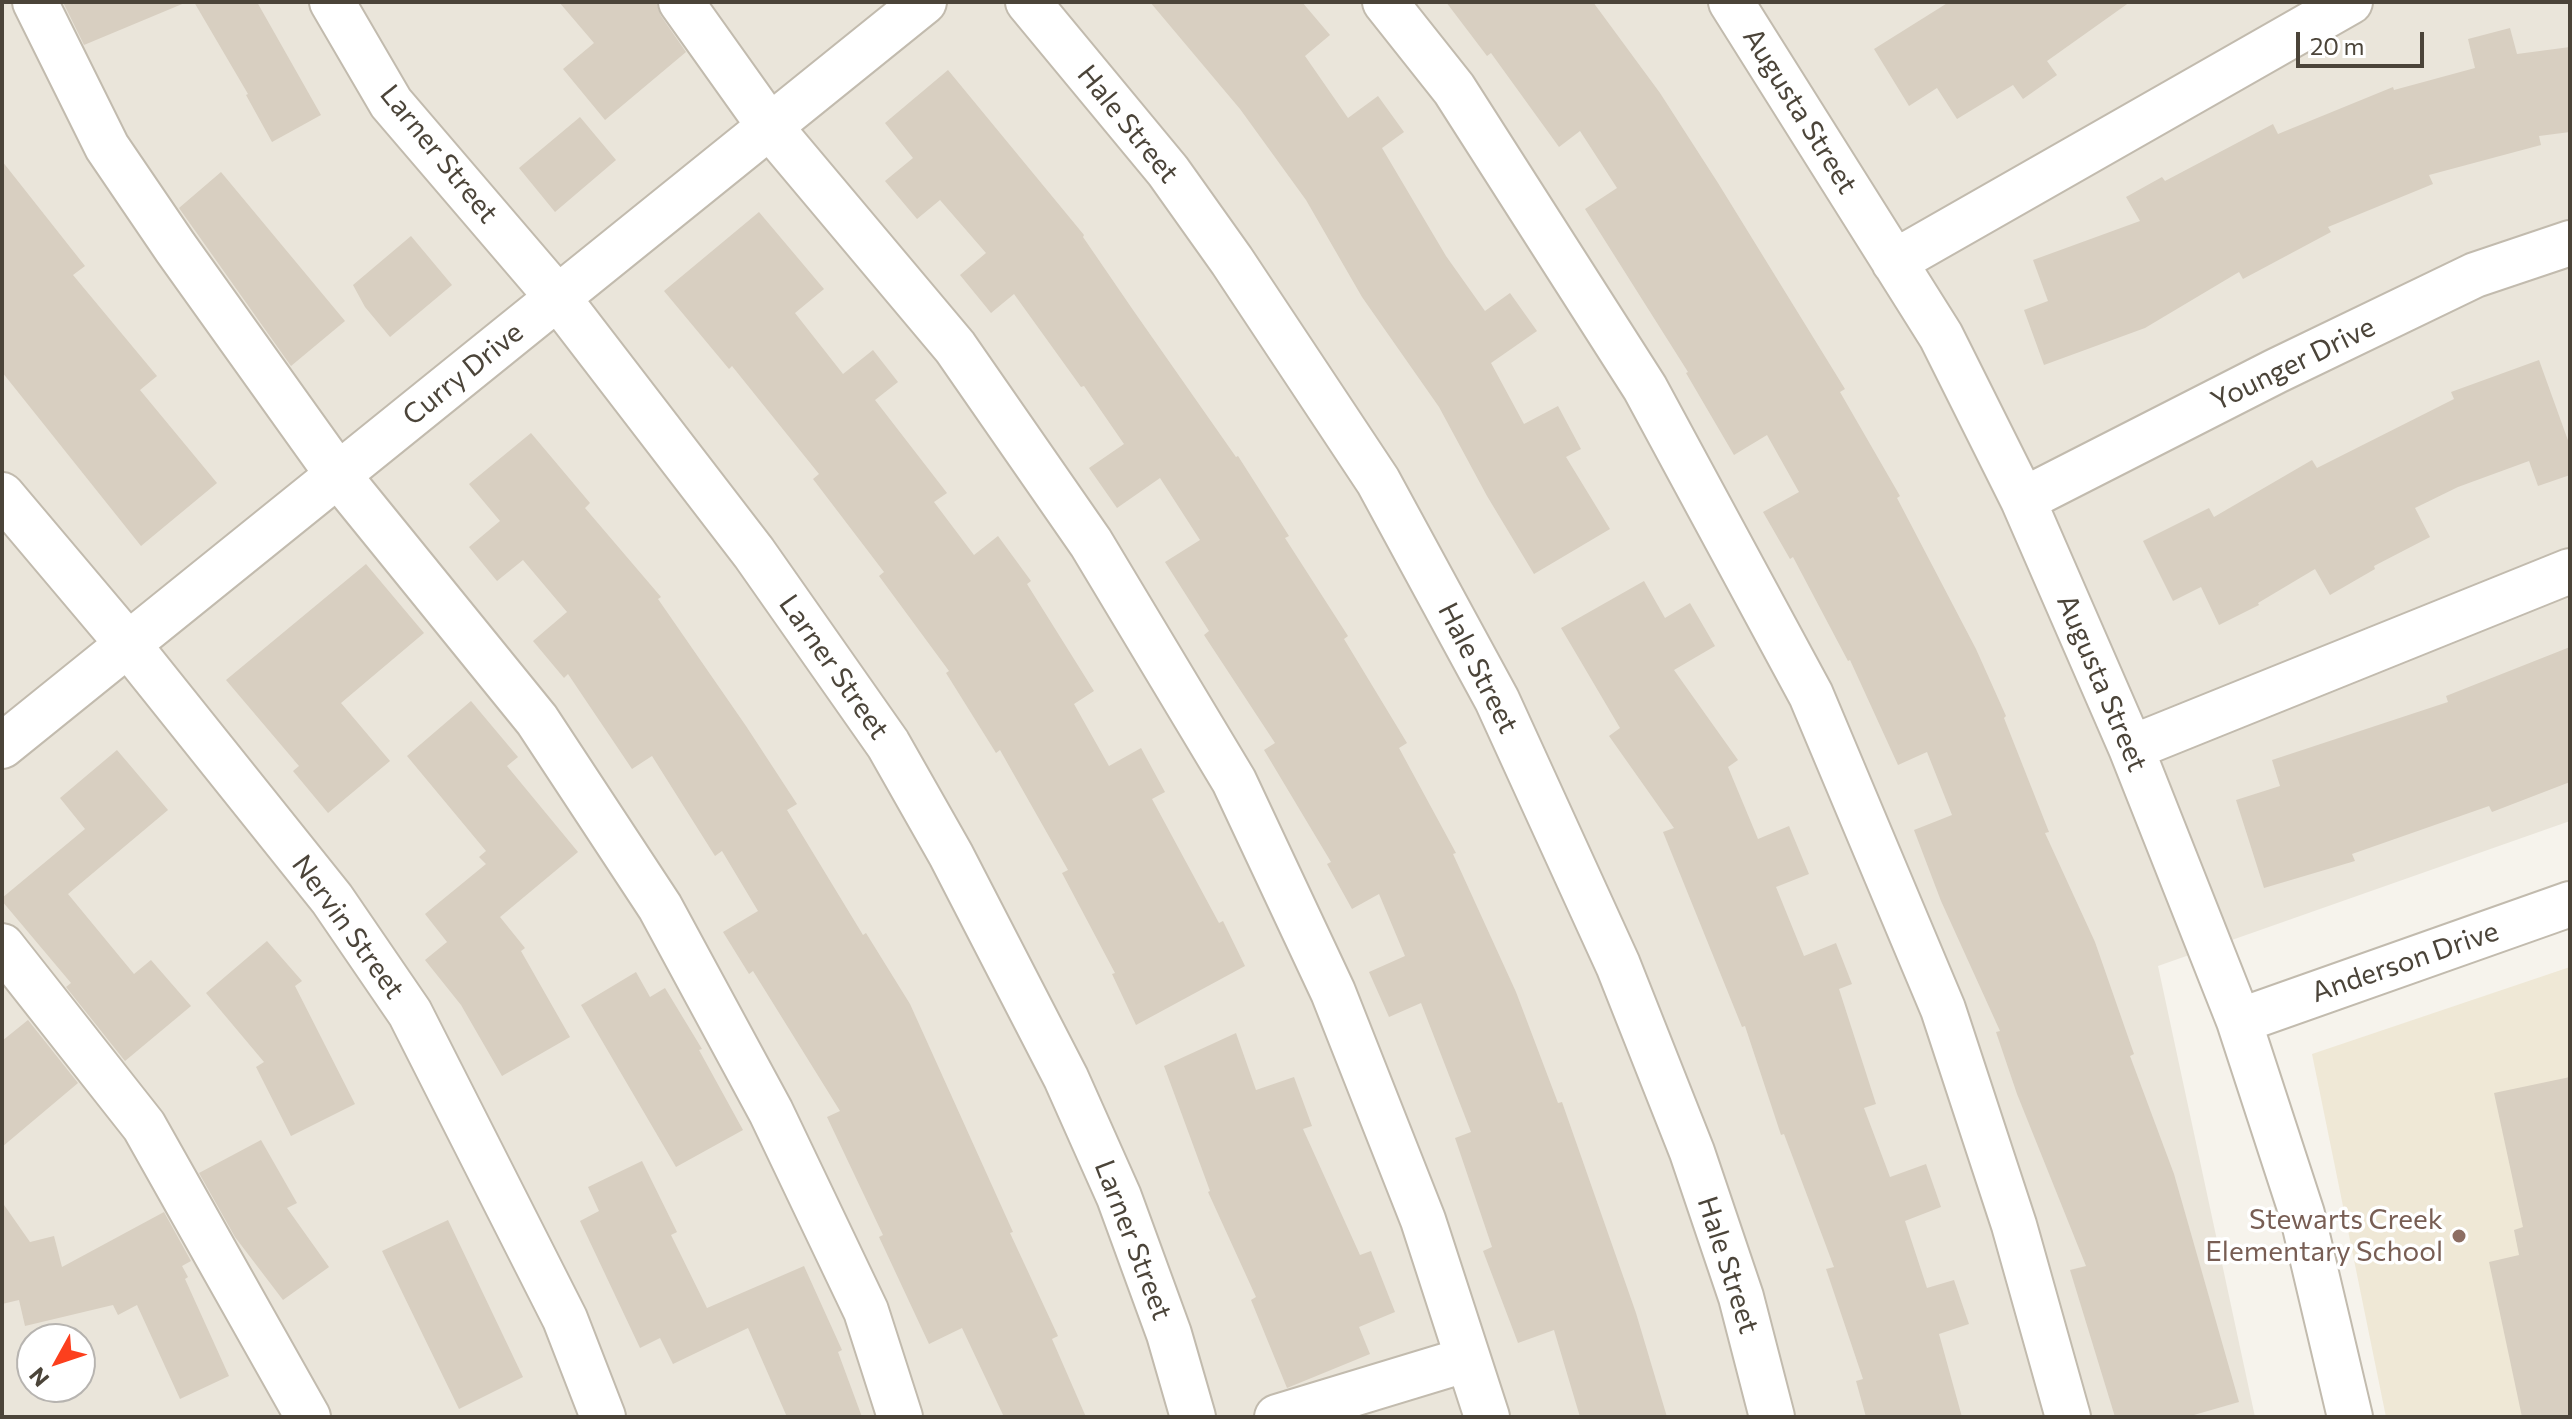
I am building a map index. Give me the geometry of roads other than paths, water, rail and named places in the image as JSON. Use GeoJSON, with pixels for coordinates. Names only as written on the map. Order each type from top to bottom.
{"type":"FeatureCollection","features":[{"type":"Feature","properties":{"kind":"street"},"geometry":{"type":"LineString","coordinates":[[35,2],[107,147],[338,475],[537,720],[660,907],[771,1112],[866,1311],[900,1417]]}},
{"type":"Feature","properties":{"kind":"street","name":"Larner Street"},"geometry":{"type":"LineString","coordinates":[[332,2],[391,103],[558,298],[754,553],[888,744],[951,855],[1066,1078],[1119,1197],[1169,1334],[1193,1417]]}},
{"type":"Feature","properties":{"kind":"street"},"geometry":{"type":"LineString","coordinates":[[681,2],[770,127],[955,347],[1091,543],[1234,781],[1333,992],[1423,1220],[1487,1417]]}},
{"type":"Feature","properties":{"kind":"street","name":"Curry Drive"},"geometry":{"type":"LineString","coordinates":[[2,746],[924,2]]}},
{"type":"Feature","properties":{"kind":"street","name":"Hale Street"},"geometry":{"type":"LineString","coordinates":[[1028,2],[1168,171],[1240,274],[1378,481],[1497,700],[1618,965],[1692,1152],[1741,1297],[1772,1417]]}},
{"type":"Feature","properties":{"kind":"street"},"geometry":{"type":"LineString","coordinates":[[1385,2],[1454,89],[1645,388],[1811,695],[1943,1009],[2014,1225],[2068,1417]]}},
{"type":"Feature","properties":{"kind":"street"},"geometry":{"type":"LineString","coordinates":[[1894,262],[2350,2]]}},
{"type":"Feature","properties":{"kind":"street","name":"Augusta Street"},"geometry":{"type":"LineString","coordinates":[[1749,8],[1894,262],[1941,336],[2023,500],[2131,748],[2239,1021],[2302,1214],[2350,1417]]}},
{"type":"Feature","properties":{"kind":"street","name":"Younger Drive"},"geometry":{"type":"LineString","coordinates":[[2023,500],[2276,371],[2475,275],[2570,243]]}},
{"type":"Feature","properties":{"kind":"street","name":"Nervin Street"},"geometry":{"type":"LineString","coordinates":[[2,495],[127,643],[332,899],[410,1013],[565,1319],[603,1417]]}},
{"type":"Feature","properties":{"kind":"street"},"geometry":{"type":"LineString","coordinates":[[2131,748],[2570,571]]}},
{"type":"Feature","properties":{"kind":"street","name":"Anderson Drive"},"geometry":{"type":"LineString","coordinates":[[2239,1021],[2570,904]]}},
{"type":"Feature","properties":{"kind":"street"},"geometry":{"type":"LineString","coordinates":[[2,946],[144,1126],[308,1417]]}},
{"type":"Feature","properties":{"kind":"street"},"geometry":{"type":"LineString","coordinates":[[1277,1417],[1468,1359]]}},
{"type":"Feature","properties":{"kind":"place","name":"Stewarts Creek Elementary School"},"geometry":{"type":"Point","coordinates":[2459,1236]}}]}
